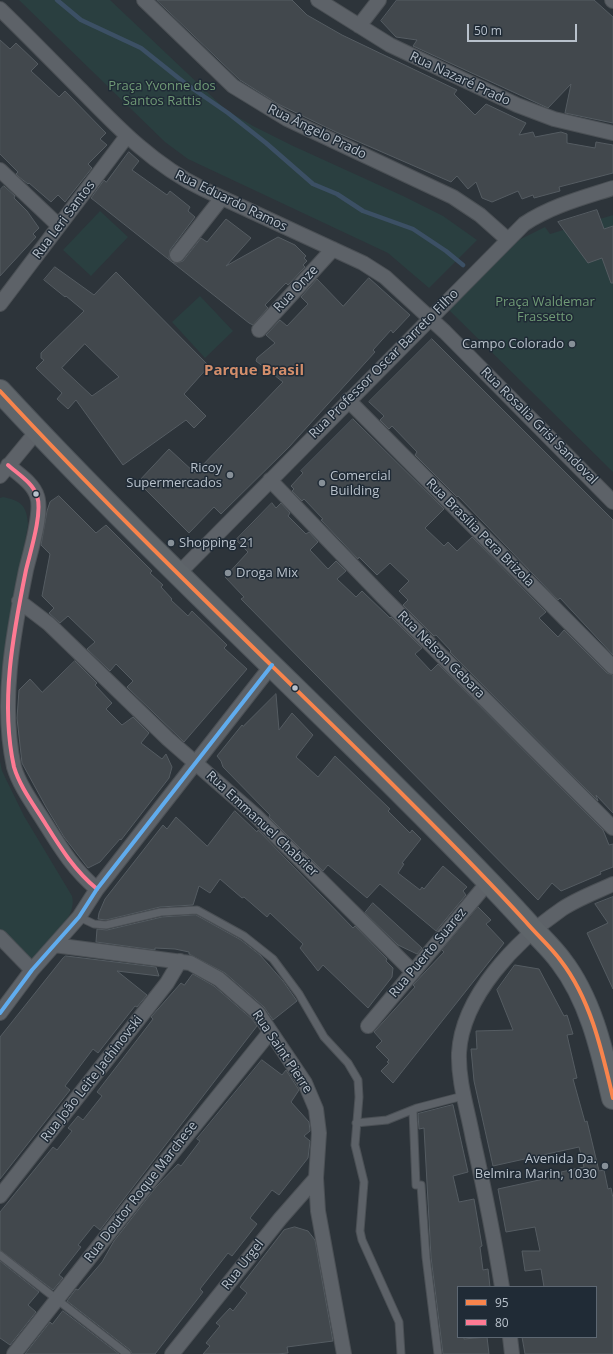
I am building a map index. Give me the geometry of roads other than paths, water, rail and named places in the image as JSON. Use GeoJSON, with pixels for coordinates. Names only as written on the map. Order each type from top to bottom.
{"type":"FeatureCollection","features":[{"type":"Feature","properties":{"kind":"main road"},"geometry":{"type":"LineString","coordinates":[[0,391],[37,431],[178,574],[489,880],[533,931],[561,960],[575,983],[600,1043],[613,1098]]}},
{"type":"Feature","properties":{"kind":"street","name":"Rua Ângelo Prado"},"geometry":{"type":"LineString","coordinates":[[144,0],[233,86],[287,119],[453,197],[480,216],[507,239]]}},
{"type":"Feature","properties":{"kind":"street","name":"Rua Nazaré Prado"},"geometry":{"type":"LineString","coordinates":[[318,0],[390,45],[517,105],[554,119],[613,133]]}},
{"type":"Feature","properties":{"kind":"street"},"geometry":{"type":"LineString","coordinates":[[359,26],[379,0]]}},
{"type":"Feature","properties":{"kind":"street","name":"Rua Eduardo Ramos"},"geometry":{"type":"LineString","coordinates":[[0,9],[127,136],[159,164],[179,177],[221,199],[363,263],[385,277],[430,317]]}},
{"type":"Feature","properties":{"kind":"street","name":"Rua Leri Santos"},"geometry":{"type":"LineString","coordinates":[[0,304],[127,136]]}},
{"type":"Feature","properties":{"kind":"street"},"geometry":{"type":"LineString","coordinates":[[0,170],[59,226]]}},
{"type":"Feature","properties":{"kind":"street","name":"Rua Professor Oscar Barreto Filho"},"geometry":{"type":"LineString","coordinates":[[178,574],[507,239],[524,224],[538,215],[564,203],[613,188]]}},
{"type":"Feature","properties":{"kind":"street"},"geometry":{"type":"LineString","coordinates":[[177,255],[221,199]]}},
{"type":"Feature","properties":{"kind":"street","name":"Rua Onze"},"geometry":{"type":"LineString","coordinates":[[259,330],[333,249]]}},
{"type":"Feature","properties":{"kind":"street","name":"Rua Rosalia Grisi Sandoval"},"geometry":{"type":"LineString","coordinates":[[430,317],[613,502]]}},
{"type":"Feature","properties":{"kind":"street","name":"Rua Brasília Pera Brizola"},"geometry":{"type":"LineString","coordinates":[[348,400],[613,667]]}},
{"type":"Feature","properties":{"kind":"street"},"geometry":{"type":"LineString","coordinates":[[37,431],[4,471],[34,489],[38,500],[34,537],[9,655],[5,694],[7,743],[16,772],[55,840],[80,874],[97,888]]}},
{"type":"Feature","properties":{"kind":"street","name":"Rua Nelson Gebara"},"geometry":{"type":"LineString","coordinates":[[270,480],[388,602],[613,828]]}},
{"type":"Feature","properties":{"kind":"street","name":"Rua Emmanuel Chabrier"},"geometry":{"type":"LineString","coordinates":[[20,601],[49,624],[168,739],[221,784],[282,841],[412,971]]}},
{"type":"Feature","properties":{"kind":"street"},"geometry":{"type":"LineString","coordinates":[[0,1013],[32,970],[80,917],[97,888],[194,762],[272,665]]}},
{"type":"Feature","properties":{"kind":"street","name":"Rua Puerto Suarez"},"geometry":{"type":"LineString","coordinates":[[368,1026],[412,971],[489,880]]}},
{"type":"Feature","properties":{"kind":"street"},"geometry":{"type":"LineString","coordinates":[[502,1286],[486,1197],[463,1096],[459,1052],[463,1031],[472,1006],[492,975],[518,945],[533,931],[563,908],[613,884]]}},
{"type":"Feature","properties":{"kind":"street"},"geometry":{"type":"LineString","coordinates":[[0,937],[32,970]]}},
{"type":"Feature","properties":{"kind":"street","name":"Rua Saint Pierre"},"geometry":{"type":"LineString","coordinates":[[54,945],[190,963],[204,970],[234,990],[258,1013],[302,1078],[314,1101],[320,1134],[316,1178],[318,1211],[344,1354]]}},
{"type":"Feature","properties":{"kind":"street","name":"Rua João Leite Jachinovski"},"geometry":{"type":"LineString","coordinates":[[0,1196],[167,983],[180,961]]}},
{"type":"Feature","properties":{"kind":"street","name":"Rua Doutor Roque Marchese"},"geometry":{"type":"LineString","coordinates":[[14,1354],[270,1032]]}},
{"type":"Feature","properties":{"kind":"street","name":"Rua Urgel"},"geometry":{"type":"LineString","coordinates":[[172,1354],[280,1219],[316,1178]]}},
{"type":"Feature","properties":{"kind":"street"},"geometry":{"type":"LineString","coordinates":[[510,1338],[512,1354]]}},
{"type":"Feature","properties":{"kind":"lane"},"geometry":{"type":"LineString","coordinates":[[80,917],[94,924],[106,925],[161,912],[193,909],[202,912],[244,936],[273,959],[284,973],[308,1009],[324,1037],[354,1071],[359,1086],[355,1145],[364,1182],[360,1231],[362,1240],[399,1322],[401,1354]]}},
{"type":"Feature","properties":{"kind":"lane"},"geometry":{"type":"LineString","coordinates":[[356,1123],[387,1120],[463,1096]]}},
{"type":"Feature","properties":{"kind":"lane"},"geometry":{"type":"LineString","coordinates":[[413,1111],[416,1185],[421,1185],[426,1257],[438,1354]]}},
{"type":"Feature","properties":{"kind":"lane"},"geometry":{"type":"LineString","coordinates":[[0,1255],[127,1354]]}},
{"type":"Feature","properties":{"kind":"waterway"},"geometry":{"type":"LineString","coordinates":[[57,0],[81,20],[141,48],[186,84],[228,113],[266,143],[313,184],[337,194],[363,211],[413,229],[446,251],[463,265]]}},
{"type":"Feature","properties":{"kind":"place","name":"Campo Colorado"},"geometry":{"type":"Point","coordinates":[572,344]}},
{"type":"Feature","properties":{"kind":"place","name":"Ricoy Supermercados"},"geometry":{"type":"Point","coordinates":[230,475]}},
{"type":"Feature","properties":{"kind":"place","name":"Comercial Building"},"geometry":{"type":"Point","coordinates":[322,483]}},
{"type":"Feature","properties":{"kind":"place","name":"Shopping 21"},"geometry":{"type":"Point","coordinates":[171,543]}},
{"type":"Feature","properties":{"kind":"place","name":"Droga Mix"},"geometry":{"type":"Point","coordinates":[228,573]}},
{"type":"Feature","properties":{"kind":"place","name":"Avenida Da. Belmira Marin, 1030"},"geometry":{"type":"Point","coordinates":[605,1166]}},
{"type":"Feature","properties":{"kind":"district","name":"Parque Brasil"},"geometry":{"type":"Point","coordinates":[254,371]}},
{"type":"Feature","properties":{"kind":"park label","name":"Praça Yvonne dos Santos Rattis"},"geometry":{"type":"Point","coordinates":[162,94]}},
{"type":"Feature","properties":{"kind":"park label","name":"Praça Waldemar Frassetto"},"geometry":{"type":"Point","coordinates":[545,310]}}]}
